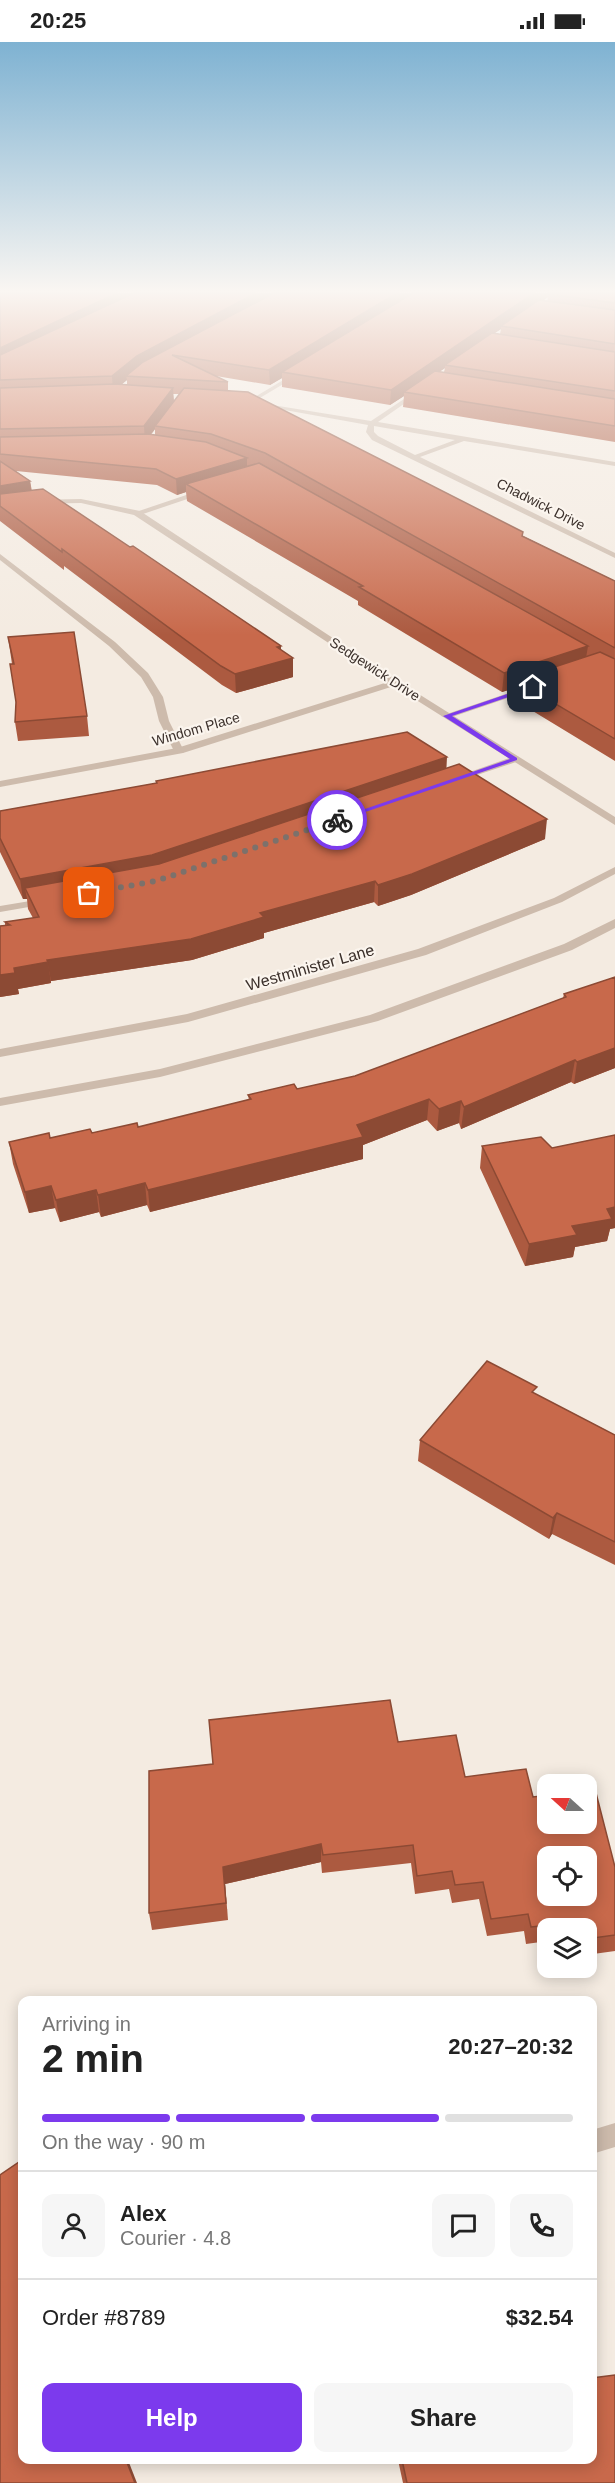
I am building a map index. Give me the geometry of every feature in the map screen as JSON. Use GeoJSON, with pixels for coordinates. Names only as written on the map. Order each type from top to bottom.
{"type":"FeatureCollection","features":[{"type":"Feature","properties":{"kind":"street"},"geometry":{"type":"LineString","coordinates":[[273,407],[615,464]]}},
{"type":"Feature","properties":{"kind":"street"},"geometry":{"type":"LineString","coordinates":[[374,423],[397,407]]}},
{"type":"Feature","properties":{"kind":"street","name":"Chadwick Drive"},"geometry":{"type":"LineString","coordinates":[[374,423],[370,427],[370,432],[375,438],[615,556]]}},
{"type":"Feature","properties":{"kind":"street"},"geometry":{"type":"LineString","coordinates":[[415,457],[466,438]]}},
{"type":"Feature","properties":{"kind":"street"},"geometry":{"type":"LineString","coordinates":[[0,507],[28,502],[81,501],[137,513],[216,488]]}},
{"type":"Feature","properties":{"kind":"street","name":"Sedgewick Drive"},"geometry":{"type":"LineString","coordinates":[[137,513],[394,683],[615,822]]}},
{"type":"Feature","properties":{"kind":"street"},"geometry":{"type":"LineString","coordinates":[[0,556],[112,644],[145,675],[158,697],[164,721],[179,751]]}},
{"type":"Feature","properties":{"kind":"street","name":"Windom Place"},"geometry":{"type":"LineString","coordinates":[[0,784],[179,751],[394,683]]}},
{"type":"Feature","properties":{"kind":"street"},"geometry":{"type":"LineString","coordinates":[[447,716],[544,684]]}},
{"type":"Feature","properties":{"kind":"street"},"geometry":{"type":"LineString","coordinates":[[448,782],[515,759]]}},
{"type":"Feature","properties":{"kind":"street","name":"Westminister Lane"},"geometry":{"type":"LineString","coordinates":[[0,1053],[188,1018],[422,952],[558,900],[615,870]]}},
{"type":"Feature","properties":{"kind":"street"},"geometry":{"type":"LineString","coordinates":[[0,909],[56,899]]}},
{"type":"Feature","properties":{"kind":"street"},"geometry":{"type":"LineString","coordinates":[[0,1102],[160,1073],[374,1018],[568,947],[615,923]]}},
{"type":"Feature","properties":{"kind":"street"},"geometry":{"type":"LineString","coordinates":[[597,2140],[615,2135]]}},
{"type":"Feature","properties":{"kind":"building"},"geometry":{"type":"Polygon","coordinates":[[[0,407],[159,407],[144,426],[0,429],[0,407]]]}},
{"type":"Feature","properties":{"kind":"building"},"geometry":{"type":"Polygon","coordinates":[[[170,407],[277,407],[523,532],[522,536],[615,581],[615,648],[265,453],[211,434],[155,426],[170,407]]]}},
{"type":"Feature","properties":{"kind":"building"},"geometry":{"type":"Polygon","coordinates":[[[497,407],[615,407],[615,426],[497,407]]]}},
{"type":"Feature","properties":{"kind":"building"},"geometry":{"type":"Polygon","coordinates":[[[148,434],[206,442],[247,458],[176,479],[156,469],[0,454],[0,437],[148,434]]]}},
{"type":"Feature","properties":{"kind":"building"},"geometry":{"type":"Polygon","coordinates":[[[0,461],[30,481],[0,486],[0,461]]]}},
{"type":"Feature","properties":{"kind":"building"},"geometry":{"type":"Polygon","coordinates":[[[259,463],[588,646],[504,673],[359,587],[363,586],[186,484],[259,463]]]}},
{"type":"Feature","properties":{"kind":"building"},"geometry":{"type":"Polygon","coordinates":[[[43,489],[130,547],[133,546],[281,646],[277,647],[293,658],[235,674],[221,666],[0,506],[0,494],[43,489]]]}},
{"type":"Feature","properties":{"kind":"building"},"geometry":{"type":"Polygon","coordinates":[[[74,632],[87,716],[15,722],[16,702],[10,664],[14,664],[8,637],[74,632]]]}},
{"type":"Feature","properties":{"kind":"building"},"geometry":{"type":"Polygon","coordinates":[[[600,652],[615,659],[615,739],[515,680],[600,652]]]}},
{"type":"Feature","properties":{"kind":"building"},"geometry":{"type":"Polygon","coordinates":[[[407,732],[447,757],[152,855],[20,879],[0,838],[0,811],[157,783],[156,781],[407,732]]]}},
{"type":"Feature","properties":{"kind":"building"},"geometry":{"type":"Polygon","coordinates":[[[459,764],[547,819],[412,874],[378,885],[375,881],[260,913],[264,917],[191,939],[47,960],[48,962],[14,968],[15,973],[0,975],[0,926],[10,925],[5,922],[39,917],[25,888],[159,864],[459,764]]]}},
{"type":"Feature","properties":{"kind":"building"},"geometry":{"type":"Polygon","coordinates":[[[615,977],[615,1048],[577,1062],[575,1060],[464,1107],[461,1101],[439,1109],[429,1099],[357,1125],[363,1137],[148,1190],[145,1183],[98,1195],[96,1190],[56,1200],[51,1186],[25,1192],[9,1142],[49,1133],[50,1138],[90,1129],[92,1133],[137,1123],[138,1127],[251,1099],[248,1095],[294,1084],[297,1089],[355,1076],[566,997],[564,994],[615,977]]]}},
{"type":"Feature","properties":{"kind":"building"},"geometry":{"type":"Polygon","coordinates":[[[615,1135],[615,1207],[607,1209],[612,1219],[572,1226],[577,1235],[529,1244],[482,1146],[541,1137],[552,1148],[615,1135]]]}},
{"type":"Feature","properties":{"kind":"building"},"geometry":{"type":"Polygon","coordinates":[[[487,1361],[537,1387],[532,1392],[615,1435],[615,1542],[557,1513],[553,1518],[420,1440],[487,1361]]]}},
{"type":"Feature","properties":{"kind":"building"},"geometry":{"type":"Polygon","coordinates":[[[390,1700],[398,1742],[456,1735],[465,1777],[526,1769],[533,1797],[537,1796],[537,1834],[597,1834],[597,1797],[615,1867],[615,1935],[597,1937],[597,1918],[537,1918],[537,1926],[531,1927],[528,1914],[491,1919],[483,1882],[455,1885],[452,1871],[417,1876],[413,1845],[323,1855],[321,1844],[223,1867],[226,1903],[149,1913],[149,1771],[213,1764],[209,1720],[390,1700]]]}},
{"type":"Feature","properties":{"kind":"building"},"geometry":{"type":"Polygon","coordinates":[[[18,2163],[18,2464],[128,2464],[135,2483],[0,2483],[0,2175],[18,2163]]]}},
{"type":"Feature","properties":{"kind":"building"},"geometry":{"type":"Polygon","coordinates":[[[615,2375],[615,2483],[407,2483],[403,2464],[597,2464],[597,2377],[615,2375]]]}},
{"type":"Feature","properties":{"kind":"way so far"},"geometry":{"type":"LineString","coordinates":[[89,893],[156,881],[337,820]]}},
{"type":"Feature","properties":{"kind":"route"},"geometry":{"type":"LineString","coordinates":[[337,820],[515,759],[447,716],[533,687]]}}]}
